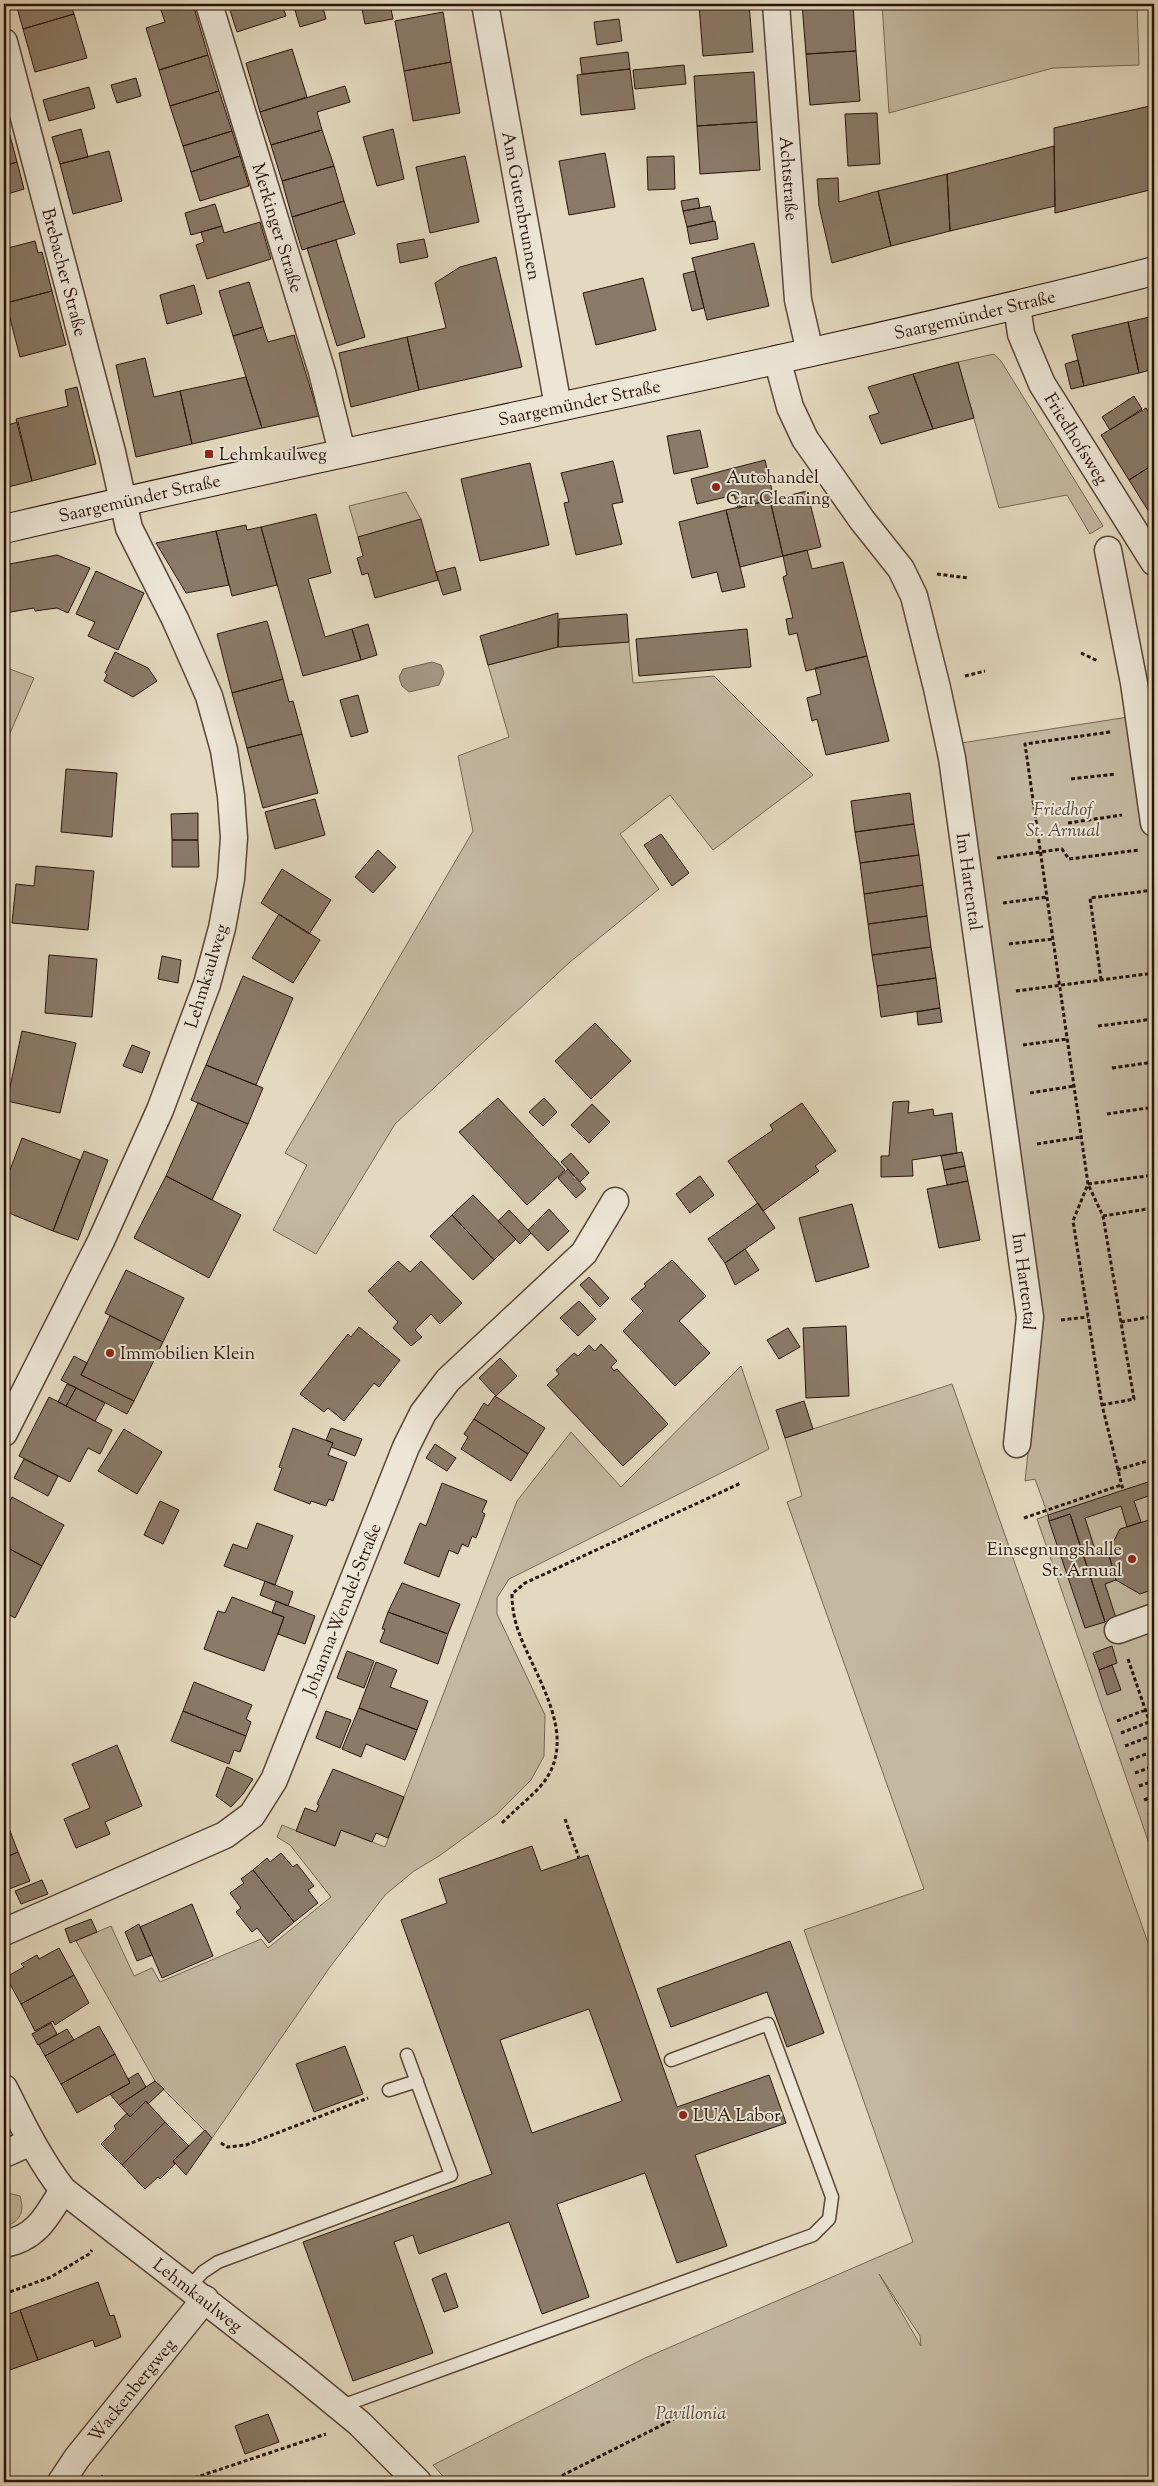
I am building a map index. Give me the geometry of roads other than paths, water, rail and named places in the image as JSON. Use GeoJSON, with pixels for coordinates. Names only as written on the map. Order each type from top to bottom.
{"type":"FeatureCollection","features":[{"type":"Feature","properties":{"kind":"street","name":"Merkinger Straße"},"geometry":{"type":"LineString","coordinates":[[209,4],[322,372],[342,452]]}},
{"type":"Feature","properties":{"kind":"street","name":"Am Gutenbrunnen"},"geometry":{"type":"LineString","coordinates":[[485,4],[558,406]]}},
{"type":"Feature","properties":{"kind":"street","name":"Achtstraße"},"geometry":{"type":"LineString","coordinates":[[776,4],[798,300],[810,352]]}},
{"type":"Feature","properties":{"kind":"street","name":"Brebacher Straße"},"geometry":{"type":"LineString","coordinates":[[4,42],[112,452],[123,501]]}},
{"type":"Feature","properties":{"kind":"street","name":"Saargemünder Straße"},"geometry":{"type":"LineString","coordinates":[[4,529],[342,452],[810,352],[1017,305],[1154,271]]}},
{"type":"Feature","properties":{"kind":"street","name":"Friedhofsweg"},"geometry":{"type":"LineString","coordinates":[[1017,305],[1023,339],[1042,384],[1154,562]]}},
{"type":"Feature","properties":{"kind":"street","name":"Im Hartental"},"geometry":{"type":"LineString","coordinates":[[777,359],[790,407],[806,439],[862,520],[901,569],[914,596],[937,688],[952,758],[1030,1317],[1016,1444]]}},
{"type":"Feature","properties":{"kind":"street","name":"Lehmkaulweg"},"geometry":{"type":"LineString","coordinates":[[4,1433],[101,1241],[160,1110],[207,984],[222,928],[231,879],[234,838],[231,796],[224,750],[209,696],[176,619],[130,533],[123,501]]}},
{"type":"Feature","properties":{"kind":"street"},"geometry":{"type":"LineString","coordinates":[[1108,550],[1134,683],[1153,817]]}},
{"type":"Feature","properties":{"kind":"street","name":"Johanna-Wendel-Straße"},"geometry":{"type":"LineString","coordinates":[[4,1932],[225,1835],[252,1814],[274,1780],[402,1456],[423,1413],[448,1380],[584,1252],[615,1201]]}},
{"type":"Feature","properties":{"kind":"street"},"geometry":{"type":"LineString","coordinates":[[1118,1630],[1154,1617]]}},
{"type":"Feature","properties":{"kind":"street","name":"Lehmkaulweg"},"geometry":{"type":"LineString","coordinates":[[4,2088],[45,2167],[63,2190],[197,2293],[339,2407],[418,2482]]}},
{"type":"Feature","properties":{"kind":"street"},"geometry":{"type":"LineString","coordinates":[[4,2154],[31,2142]]}},
{"type":"Feature","properties":{"kind":"street"},"geometry":{"type":"LineString","coordinates":[[4,2244],[15,2242],[35,2232],[63,2190]]}},
{"type":"Feature","properties":{"kind":"street","name":"Wackenbergweg"},"geometry":{"type":"LineString","coordinates":[[62,2482],[77,2458],[197,2293]]}},
{"type":"Feature","properties":{"kind":"lane"},"geometry":{"type":"LineString","coordinates":[[339,2407],[813,2235],[829,2219],[832,2197],[768,2024],[671,2060]]}},
{"type":"Feature","properties":{"kind":"lane"},"geometry":{"type":"LineString","coordinates":[[197,2293],[203,2272],[218,2262],[451,2175],[407,2055]]}},
{"type":"Feature","properties":{"kind":"lane"},"geometry":{"type":"LineString","coordinates":[[389,2090],[417,2081]]}},
{"type":"Feature","properties":{"kind":"place","name":"Lehmkaulweg"},"geometry":{"type":"Point","coordinates":[209,454]}},
{"type":"Feature","properties":{"kind":"place","name":"Autohandel Car Cleaning"},"geometry":{"type":"Point","coordinates":[716,487]}},
{"type":"Feature","properties":{"kind":"place","name":"Immobilien Klein"},"geometry":{"type":"Point","coordinates":[110,1353]}},
{"type":"Feature","properties":{"kind":"place","name":"Einsegnungshalle St. Arnual"},"geometry":{"type":"Point","coordinates":[1132,1559]}},
{"type":"Feature","properties":{"kind":"place","name":"LUA Labor"},"geometry":{"type":"Point","coordinates":[683,2115]}},
{"type":"Feature","properties":{"kind":"park label","name":"Friedhof St. Arnual"},"geometry":{"type":"Point","coordinates":[1063,820]}},
{"type":"Feature","properties":{"kind":"park label","name":"Pavillonia"},"geometry":{"type":"Point","coordinates":[691,2413]}}]}
